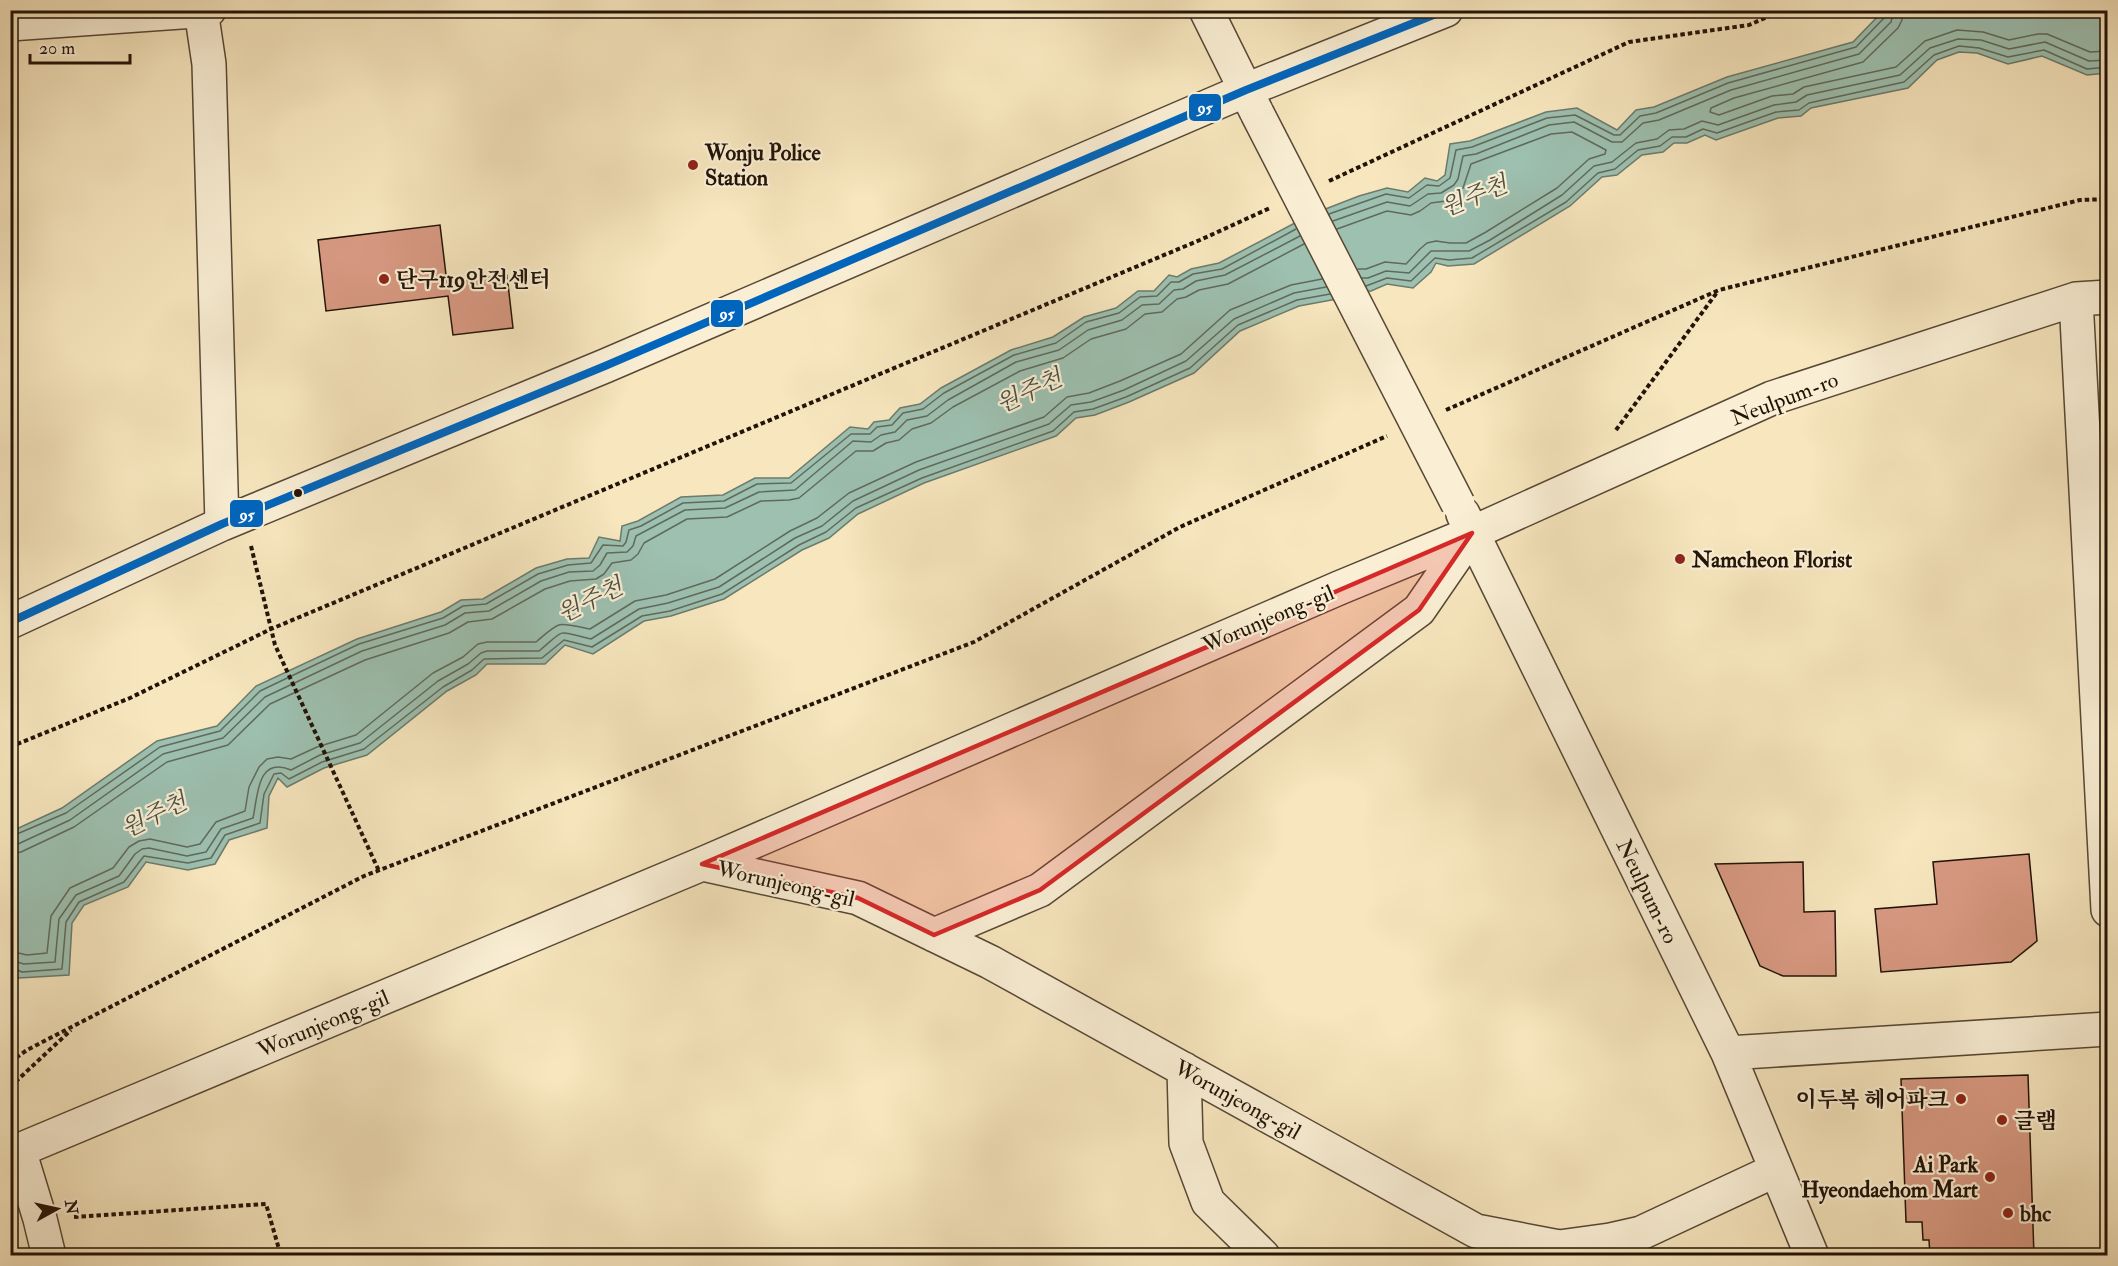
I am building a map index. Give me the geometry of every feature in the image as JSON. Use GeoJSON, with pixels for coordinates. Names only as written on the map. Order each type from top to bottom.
{"type":"FeatureCollection","features":[{"type":"Feature","properties":{"kind":"street"},"geometry":{"type":"LineString","coordinates":[[934,935],[1040,890],[1419,610],[1465,518],[1206,10]]}},
{"type":"Feature","properties":{"kind":"street"},"geometry":{"type":"LineString","coordinates":[[10,622],[233,520],[1251,102],[1446,10]]}},
{"type":"Feature","properties":{"kind":"street"},"geometry":{"type":"LineString","coordinates":[[10,24],[204,11],[209,63],[233,520]]}},
{"type":"Feature","properties":{"kind":"street","name":"Neulpum-ro"},"geometry":{"type":"LineString","coordinates":[[1812,1256],[1728,1053],[1465,518],[1772,398],[2076,299],[2108,297]]}},
{"type":"Feature","properties":{"kind":"street"},"geometry":{"type":"LineString","coordinates":[[2076,299],[2108,910]]}},
{"type":"Feature","properties":{"kind":"street","name":"Worunjeong-gil"},"geometry":{"type":"LineString","coordinates":[[15,1152],[702,864],[1339,588],[1465,518]]}},
{"type":"Feature","properties":{"kind":"street","name":"Worunjeong-gil"},"geometry":{"type":"LineString","coordinates":[[702,864],[858,898],[990,962],[1476,1231],[1559,1247],[1610,1240],[1641,1233],[1776,1170]]}},
{"type":"Feature","properties":{"kind":"street"},"geometry":{"type":"LineString","coordinates":[[1728,1053],[2108,1029]]}},
{"type":"Feature","properties":{"kind":"street"},"geometry":{"type":"LineString","coordinates":[[1184,1069],[1186,1143],[1208,1202],[1263,1256]]}},
{"type":"Feature","properties":{"kind":"street"},"geometry":{"type":"LineString","coordinates":[[15,1152],[40,1219],[48,1256]]}},
{"type":"Feature","properties":{"kind":"path"},"geometry":{"type":"LineString","coordinates":[[1328,181],[1629,42],[1749,25],[1783,10]]}},
{"type":"Feature","properties":{"kind":"path"},"geometry":{"type":"LineString","coordinates":[[1439,413],[1719,290],[2080,200],[2108,199]]}},
{"type":"Feature","properties":{"kind":"path"},"geometry":{"type":"LineString","coordinates":[[10,747],[130,698],[271,629],[1200,240],[1275,206]]}},
{"type":"Feature","properties":{"kind":"path"},"geometry":{"type":"LineString","coordinates":[[1614,431],[1719,290]]}},
{"type":"Feature","properties":{"kind":"path"},"geometry":{"type":"LineString","coordinates":[[10,1062],[27,1050],[364,876],[974,642],[1180,527],[1396,432]]}},
{"type":"Feature","properties":{"kind":"path"},"geometry":{"type":"LineString","coordinates":[[233,520],[275,645],[379,871]]}},
{"type":"Feature","properties":{"kind":"path"},"geometry":{"type":"LineString","coordinates":[[10,1087],[75,1026]]}},
{"type":"Feature","properties":{"kind":"path"},"geometry":{"type":"LineString","coordinates":[[40,1219],[266,1204],[281,1256]]}},
{"type":"Feature","properties":{"kind":"highlighted area"},"geometry":{"type":"Polygon","coordinates":[[[1472,533],[1419,610],[1040,890],[934,935],[858,898],[702,864],[1472,533]]]}},
{"type":"Feature","properties":{"kind":"water","name":"원주천"},"geometry":{"type":"Polygon","coordinates":[[[1883,11],[2107,11],[2107,73],[2087,75],[2042,56],[2008,64],[1977,53],[1959,52],[1937,60],[1908,88],[1811,108],[1801,116],[1778,118],[1716,140],[1705,135],[1687,143],[1674,143],[1663,152],[1642,155],[1617,175],[1602,177],[1570,206],[1474,264],[1448,266],[1436,263],[1431,272],[1413,288],[1387,284],[1371,291],[1299,306],[1240,331],[1194,373],[1095,415],[1076,418],[1056,436],[924,483],[858,514],[829,538],[802,550],[724,599],[671,616],[644,621],[593,654],[565,645],[545,664],[487,664],[476,675],[447,691],[367,755],[324,768],[287,787],[278,778],[269,796],[267,828],[229,840],[215,864],[188,870],[146,862],[128,887],[84,905],[72,923],[69,975],[19,978],[11,972],[10,832],[62,808],[157,741],[217,726],[256,686],[357,639],[441,612],[461,600],[483,599],[536,568],[567,559],[589,558],[599,537],[620,541],[622,526],[638,521],[681,497],[723,495],[755,478],[789,478],[850,427],[868,429],[874,422],[889,420],[900,408],[920,404],[941,388],[1011,350],[1053,337],[1084,317],[1116,308],[1138,291],[1154,291],[1169,275],[1177,277],[1191,269],[1219,263],[1310,215],[1359,196],[1387,188],[1408,192],[1425,178],[1437,181],[1445,175],[1450,144],[1470,141],[1546,112],[1577,108],[1617,130],[1636,110],[1654,107],[1727,77],[1853,42],[1883,11]]]}},
{"type":"Feature","properties":{"kind":"building","name":"단구119안전센터"},"geometry":{"type":"Polygon","coordinates":[[[440,225],[447,283],[507,275],[513,328],[453,335],[448,296],[326,311],[318,240],[440,225]]]}},
{"type":"Feature","properties":{"kind":"building"},"geometry":{"type":"Polygon","coordinates":[[[2029,854],[2037,941],[2011,962],[1881,972],[1875,909],[1937,904],[1933,862],[2029,854]]]}},
{"type":"Feature","properties":{"kind":"building"},"geometry":{"type":"Polygon","coordinates":[[[1803,862],[1804,912],[1835,911],[1836,976],[1783,976],[1760,966],[1715,864],[1803,862]]]}},
{"type":"Feature","properties":{"kind":"building"},"geometry":{"type":"Polygon","coordinates":[[[2028,1075],[2034,1256],[1930,1256],[1929,1240],[1923,1240],[1922,1222],[1906,1222],[1901,1079],[2028,1075]]]}},
{"type":"Feature","properties":{"kind":"transit line","name":"95"},"geometry":{"type":"LineString","coordinates":[[10,622],[222,524],[605,366],[1246,90],[1446,10]]}},
{"type":"Feature","properties":{"kind":"place","name":"Wonju Police Station"},"geometry":{"type":"Point","coordinates":[693,165]}},
{"type":"Feature","properties":{"kind":"place","name":"단구119안전센터"},"geometry":{"type":"Point","coordinates":[384,279]}},
{"type":"Feature","properties":{"kind":"place","name":"Namcheon Florist"},"geometry":{"type":"Point","coordinates":[1680,559]}},
{"type":"Feature","properties":{"kind":"place","name":"이두복 헤어파크"},"geometry":{"type":"Point","coordinates":[1961,1099]}},
{"type":"Feature","properties":{"kind":"place","name":"글램"},"geometry":{"type":"Point","coordinates":[2002,1120]}},
{"type":"Feature","properties":{"kind":"place","name":"Ai Park Hyeondaehom Mart"},"geometry":{"type":"Point","coordinates":[1990,1177]}},
{"type":"Feature","properties":{"kind":"place","name":"bhc"},"geometry":{"type":"Point","coordinates":[2008,1213]}}]}
